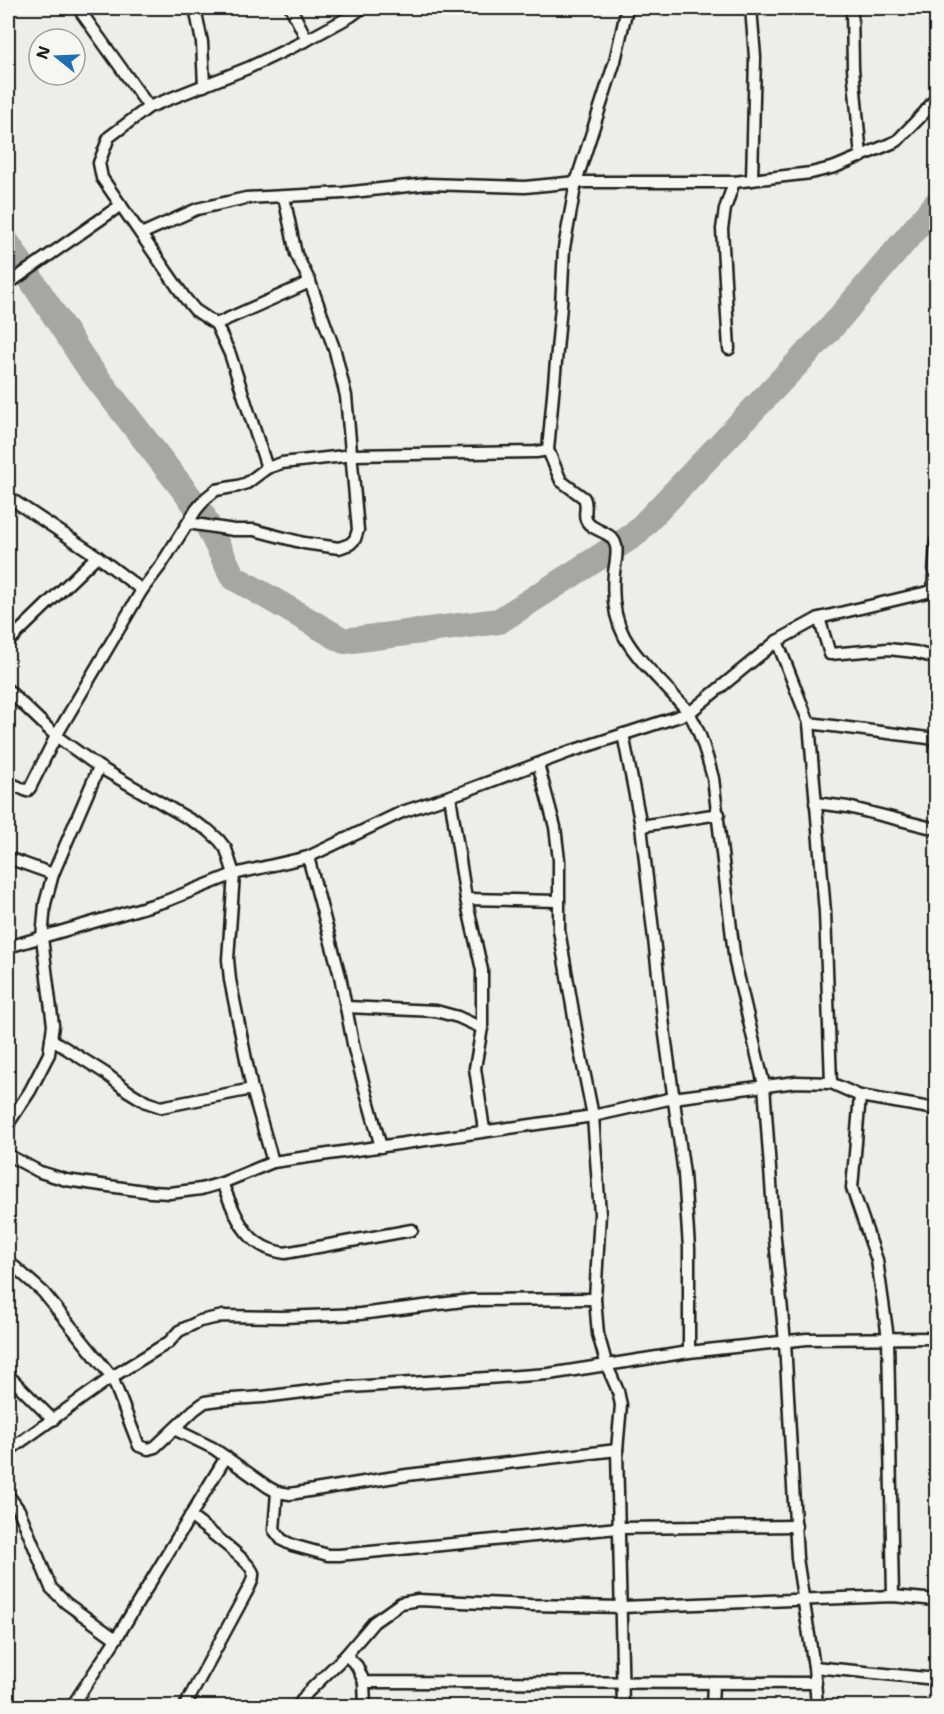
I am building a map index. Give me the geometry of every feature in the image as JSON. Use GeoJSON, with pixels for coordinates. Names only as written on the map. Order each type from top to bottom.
{"type":"FeatureCollection","features":[{"type":"Feature","properties":{"kind":"street"},"geometry":{"type":"LineString","coordinates":[[78,8],[149,106]]}},
{"type":"Feature","properties":{"kind":"street"},"geometry":{"type":"LineString","coordinates":[[195,8],[201,42],[204,86]]}},
{"type":"Feature","properties":{"kind":"street"},"geometry":{"type":"LineString","coordinates":[[291,8],[307,40]]}},
{"type":"Feature","properties":{"kind":"street"},"geometry":{"type":"LineString","coordinates":[[267,468],[230,354],[216,324],[195,310],[184,298],[102,178],[99,162],[109,137],[149,106],[204,86],[307,40],[362,8]]}},
{"type":"Feature","properties":{"kind":"street"},"geometry":{"type":"LineString","coordinates":[[627,8],[615,61],[576,182],[564,248],[548,450],[561,481],[584,498],[586,521],[612,537],[615,542],[617,550],[613,586],[615,612],[623,635],[636,654],[689,713],[706,751],[713,778],[735,962],[764,1085],[785,1342],[797,1558],[814,1667],[817,1707]]}},
{"type":"Feature","properties":{"kind":"street"},"geometry":{"type":"LineString","coordinates":[[751,8],[755,57],[752,180]]}},
{"type":"Feature","properties":{"kind":"street"},"geometry":{"type":"LineString","coordinates":[[852,8],[853,68],[861,157]]}},
{"type":"Feature","properties":{"kind":"street"},"geometry":{"type":"LineString","coordinates":[[141,234],[197,209],[246,198],[284,197],[427,184],[525,187],[576,182],[734,182],[811,173],[835,168],[897,141],[936,98]]}},
{"type":"Feature","properties":{"kind":"street"},"geometry":{"type":"LineString","coordinates":[[729,349],[722,229],[725,209],[734,182]]}},
{"type":"Feature","properties":{"kind":"street"},"geometry":{"type":"LineString","coordinates":[[188,523],[234,530],[254,530],[304,543],[339,548],[350,544],[358,530],[343,385],[335,351],[310,282],[296,254],[284,197]]}},
{"type":"Feature","properties":{"kind":"street"},"geometry":{"type":"LineString","coordinates":[[8,284],[121,205]]}},
{"type":"Feature","properties":{"kind":"street"},"geometry":{"type":"LineString","coordinates":[[216,324],[310,282]]}},
{"type":"Feature","properties":{"kind":"street"},"geometry":{"type":"LineString","coordinates":[[8,782],[21,790],[27,791],[30,788],[56,736],[142,590],[206,498],[216,490],[247,483],[267,468],[282,463],[352,455],[548,450]]}},
{"type":"Feature","properties":{"kind":"street"},"geometry":{"type":"LineString","coordinates":[[8,497],[97,556],[142,590]]}},
{"type":"Feature","properties":{"kind":"street"},"geometry":{"type":"LineString","coordinates":[[8,947],[166,901],[234,874],[308,857],[402,812],[689,713],[777,641],[819,618],[935,590],[936,542]]}},
{"type":"Feature","properties":{"kind":"street"},"geometry":{"type":"LineString","coordinates":[[8,642],[97,556]]}},
{"type":"Feature","properties":{"kind":"street"},"geometry":{"type":"LineString","coordinates":[[819,618],[830,654],[888,649],[915,652],[936,658]]}},
{"type":"Feature","properties":{"kind":"street"},"geometry":{"type":"LineString","coordinates":[[777,641],[809,723],[825,912],[831,1083]]}},
{"type":"Feature","properties":{"kind":"street"},"geometry":{"type":"LineString","coordinates":[[8,690],[56,736],[99,767],[208,830],[226,849],[234,874],[229,969],[252,1089],[273,1162]]}},
{"type":"Feature","properties":{"kind":"street"},"geometry":{"type":"LineString","coordinates":[[809,723],[936,739]]}},
{"type":"Feature","properties":{"kind":"street"},"geometry":{"type":"LineString","coordinates":[[623,734],[641,826],[684,1174],[689,1248],[689,1352]]}},
{"type":"Feature","properties":{"kind":"street"},"geometry":{"type":"LineString","coordinates":[[538,764],[555,827],[559,860],[559,930],[593,1116],[600,1214],[596,1299],[598,1334],[621,1405],[617,1450],[623,1707]]}},
{"type":"Feature","properties":{"kind":"street"},"geometry":{"type":"LineString","coordinates":[[8,1124],[30,1091],[48,1054],[53,1025],[42,938],[45,904],[53,874],[99,767]]}},
{"type":"Feature","properties":{"kind":"street"},"geometry":{"type":"LineString","coordinates":[[450,796],[466,899],[482,970],[482,1028],[475,1068],[484,1130]]}},
{"type":"Feature","properties":{"kind":"street"},"geometry":{"type":"LineString","coordinates":[[815,803],[848,807],[936,829]]}},
{"type":"Feature","properties":{"kind":"street"},"geometry":{"type":"LineString","coordinates":[[641,826],[719,814]]}},
{"type":"Feature","properties":{"kind":"street"},"geometry":{"type":"LineString","coordinates":[[308,857],[340,976],[354,1048],[381,1148]]}},
{"type":"Feature","properties":{"kind":"street"},"geometry":{"type":"LineString","coordinates":[[8,858],[53,874]]}},
{"type":"Feature","properties":{"kind":"street"},"geometry":{"type":"LineString","coordinates":[[466,899],[558,901]]}},
{"type":"Feature","properties":{"kind":"street"},"geometry":{"type":"LineString","coordinates":[[345,1007],[436,1011],[458,1017],[482,1028]]}},
{"type":"Feature","properties":{"kind":"street"},"geometry":{"type":"LineString","coordinates":[[51,1039],[105,1073],[128,1091],[146,1102],[161,1107],[252,1089]]}},
{"type":"Feature","properties":{"kind":"street"},"geometry":{"type":"LineString","coordinates":[[8,1155],[40,1172],[66,1180],[170,1193],[222,1184],[273,1162],[593,1116],[673,1098],[764,1085],[796,1082],[831,1083],[860,1096],[936,1109]]}},
{"type":"Feature","properties":{"kind":"street"},"geometry":{"type":"LineString","coordinates":[[860,1096],[852,1188],[877,1260],[888,1338],[893,1596]]}},
{"type":"Feature","properties":{"kind":"street"},"geometry":{"type":"LineString","coordinates":[[222,1184],[240,1224],[263,1248],[275,1252],[285,1253],[412,1230]]}},
{"type":"Feature","properties":{"kind":"street"},"geometry":{"type":"LineString","coordinates":[[8,1261],[43,1292],[112,1377],[139,1446],[148,1449],[155,1447],[205,1402],[218,1400],[336,1388],[549,1374],[689,1352],[807,1339],[936,1338]]}},
{"type":"Feature","properties":{"kind":"street"},"geometry":{"type":"LineString","coordinates":[[8,1451],[112,1377],[169,1342],[179,1332],[200,1321],[223,1316],[282,1317],[360,1314],[471,1300],[596,1299]]}},
{"type":"Feature","properties":{"kind":"street"},"geometry":{"type":"LineString","coordinates":[[8,1374],[53,1419]]}},
{"type":"Feature","properties":{"kind":"street"},"geometry":{"type":"LineString","coordinates":[[174,1429],[213,1448],[277,1492],[290,1494],[407,1475],[617,1450]]}},
{"type":"Feature","properties":{"kind":"street"},"geometry":{"type":"LineString","coordinates":[[72,1707],[226,1457]]}},
{"type":"Feature","properties":{"kind":"street"},"geometry":{"type":"LineString","coordinates":[[277,1492],[274,1530],[277,1535],[292,1545],[328,1555],[469,1544],[618,1528],[796,1526]]}},
{"type":"Feature","properties":{"kind":"street"},"geometry":{"type":"LineString","coordinates":[[8,1495],[19,1510],[51,1587],[66,1603],[116,1639]]}},
{"type":"Feature","properties":{"kind":"street"},"geometry":{"type":"LineString","coordinates":[[185,1707],[245,1595],[254,1573],[240,1556],[190,1516]]}},
{"type":"Feature","properties":{"kind":"street"},"geometry":{"type":"LineString","coordinates":[[298,1707],[307,1693],[346,1655],[374,1622],[401,1603],[418,1600],[622,1607],[893,1596],[936,1600]]}},
{"type":"Feature","properties":{"kind":"street"},"geometry":{"type":"LineString","coordinates":[[346,1655],[357,1666],[364,1682],[365,1707]]}},
{"type":"Feature","properties":{"kind":"street"},"geometry":{"type":"LineString","coordinates":[[814,1667],[936,1679]]}},
{"type":"Feature","properties":{"kind":"street"},"geometry":{"type":"LineString","coordinates":[[364,1682],[816,1683]]}},
{"type":"Feature","properties":{"kind":"street"},"geometry":{"type":"LineString","coordinates":[[712,1707],[713,1683]]}},
{"type":"Feature","properties":{"kind":"waterway"},"geometry":{"type":"LineString","coordinates":[[8,244],[87,365],[201,512],[233,577],[344,641],[499,621],[634,535],[830,329],[936,204]]}}]}
